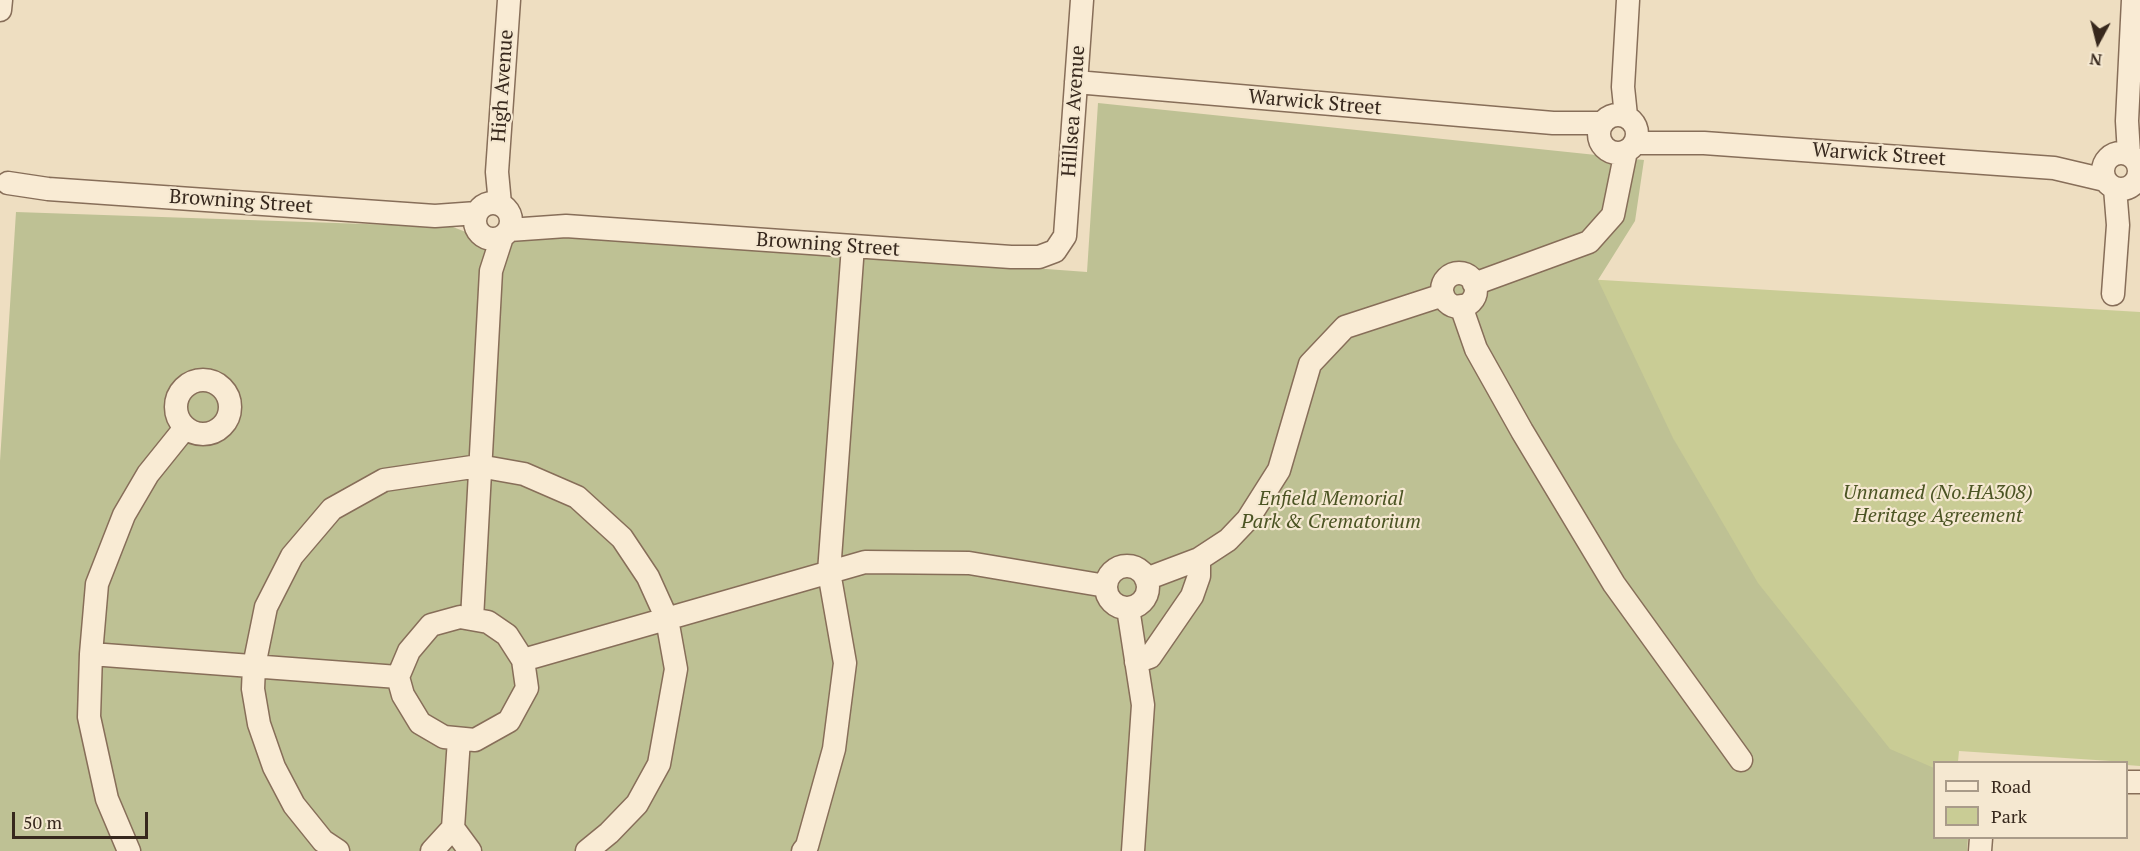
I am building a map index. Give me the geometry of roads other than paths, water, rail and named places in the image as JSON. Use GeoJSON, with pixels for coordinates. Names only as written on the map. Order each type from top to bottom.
{"type":"FeatureCollection","features":[{"type":"Feature","properties":{"kind":"street"},"geometry":{"type":"LineString","coordinates":[[0,10],[1,0]]}},
{"type":"Feature","properties":{"kind":"street","name":"High Avenue"},"geometry":{"type":"LineString","coordinates":[[472,619],[493,221],[509,0]]}},
{"type":"Feature","properties":{"kind":"street","name":"Hillsea Avenue"},"geometry":{"type":"LineString","coordinates":[[1067,221],[1082,0]]}},
{"type":"Feature","properties":{"kind":"street"},"geometry":{"type":"LineString","coordinates":[[1146,579],[1198,559],[1228,540],[1248,519],[1279,470],[1310,364],[1345,327],[1473,298],[1474,284],[1589,242],[1613,215],[1618,186],[1628,0]]}},
{"type":"Feature","properties":{"kind":"street"},"geometry":{"type":"LineString","coordinates":[[2113,294],[2125,171],[2133,0]]}},
{"type":"Feature","properties":{"kind":"street","name":"Warwick Street"},"geometry":{"type":"LineString","coordinates":[[1076,82],[1553,123],[1619,134],[1704,143],[2125,171]]}},
{"type":"Feature","properties":{"kind":"street","name":"Browning Street"},"geometry":{"type":"LineString","coordinates":[[3,187],[1039,257],[1055,251],[1065,236],[1067,221]]}},
{"type":"Feature","properties":{"kind":"street"},"geometry":{"type":"LineString","coordinates":[[803,851],[807,846],[834,749],[845,663],[829,572],[853,246]]}},
{"type":"Feature","properties":{"kind":"street"},"geometry":{"type":"LineString","coordinates":[[1452,301],[1488,369],[1614,584],[1741,760]]}},
{"type":"Feature","properties":{"kind":"street"},"geometry":{"type":"LineString","coordinates":[[129,851],[107,799],[89,717],[97,584],[124,515],[148,474],[185,428]]}},
{"type":"Feature","properties":{"kind":"street"},"geometry":{"type":"LineString","coordinates":[[338,851],[323,841],[294,805],[274,767],[260,724],[253,688],[254,666],[266,607],[292,556],[332,509],[384,480],[479,466],[524,474],[578,497],[622,538],[648,577],[667,619],[676,669],[659,764],[637,804],[609,833],[587,851]]}},
{"type":"Feature","properties":{"kind":"street"},"geometry":{"type":"LineString","coordinates":[[1136,662],[1150,657],[1192,596],[1199,576],[1198,559]]}},
{"type":"Feature","properties":{"kind":"street"},"geometry":{"type":"LineString","coordinates":[[523,660],[865,562],[969,563],[1106,586]]}},
{"type":"Feature","properties":{"kind":"street"},"geometry":{"type":"LineString","coordinates":[[1123,567],[1137,569],[1146,579],[1148,588],[1145,598],[1128,608],[1119,606],[1111,600],[1106,586],[1112,574],[1123,567]]}},
{"type":"Feature","properties":{"kind":"street"},"geometry":{"type":"LineString","coordinates":[[1128,608],[1143,705],[1133,851]]}},
{"type":"Feature","properties":{"kind":"street"},"geometry":{"type":"LineString","coordinates":[[460,617],[472,619],[488,622],[507,635],[523,660],[527,688],[509,722],[475,740],[444,737],[420,723],[403,695],[398,677],[409,651],[431,625],[460,617]]}},
{"type":"Feature","properties":{"kind":"street"},"geometry":{"type":"LineString","coordinates":[[91,654],[398,677]]}},
{"type":"Feature","properties":{"kind":"street"},"geometry":{"type":"LineString","coordinates":[[432,851],[453,828],[459,739]]}},
{"type":"Feature","properties":{"kind":"street"},"geometry":{"type":"LineString","coordinates":[[453,828],[470,851]]}},
{"type":"Feature","properties":{"kind":"park label","name":"Unnamed (No.HA308) Heritage Agreement"},"geometry":{"type":"Point","coordinates":[1938,504]}},
{"type":"Feature","properties":{"kind":"park label","name":"Enfield Memorial Park & Crematorium"},"geometry":{"type":"Point","coordinates":[1331,510]}}]}
